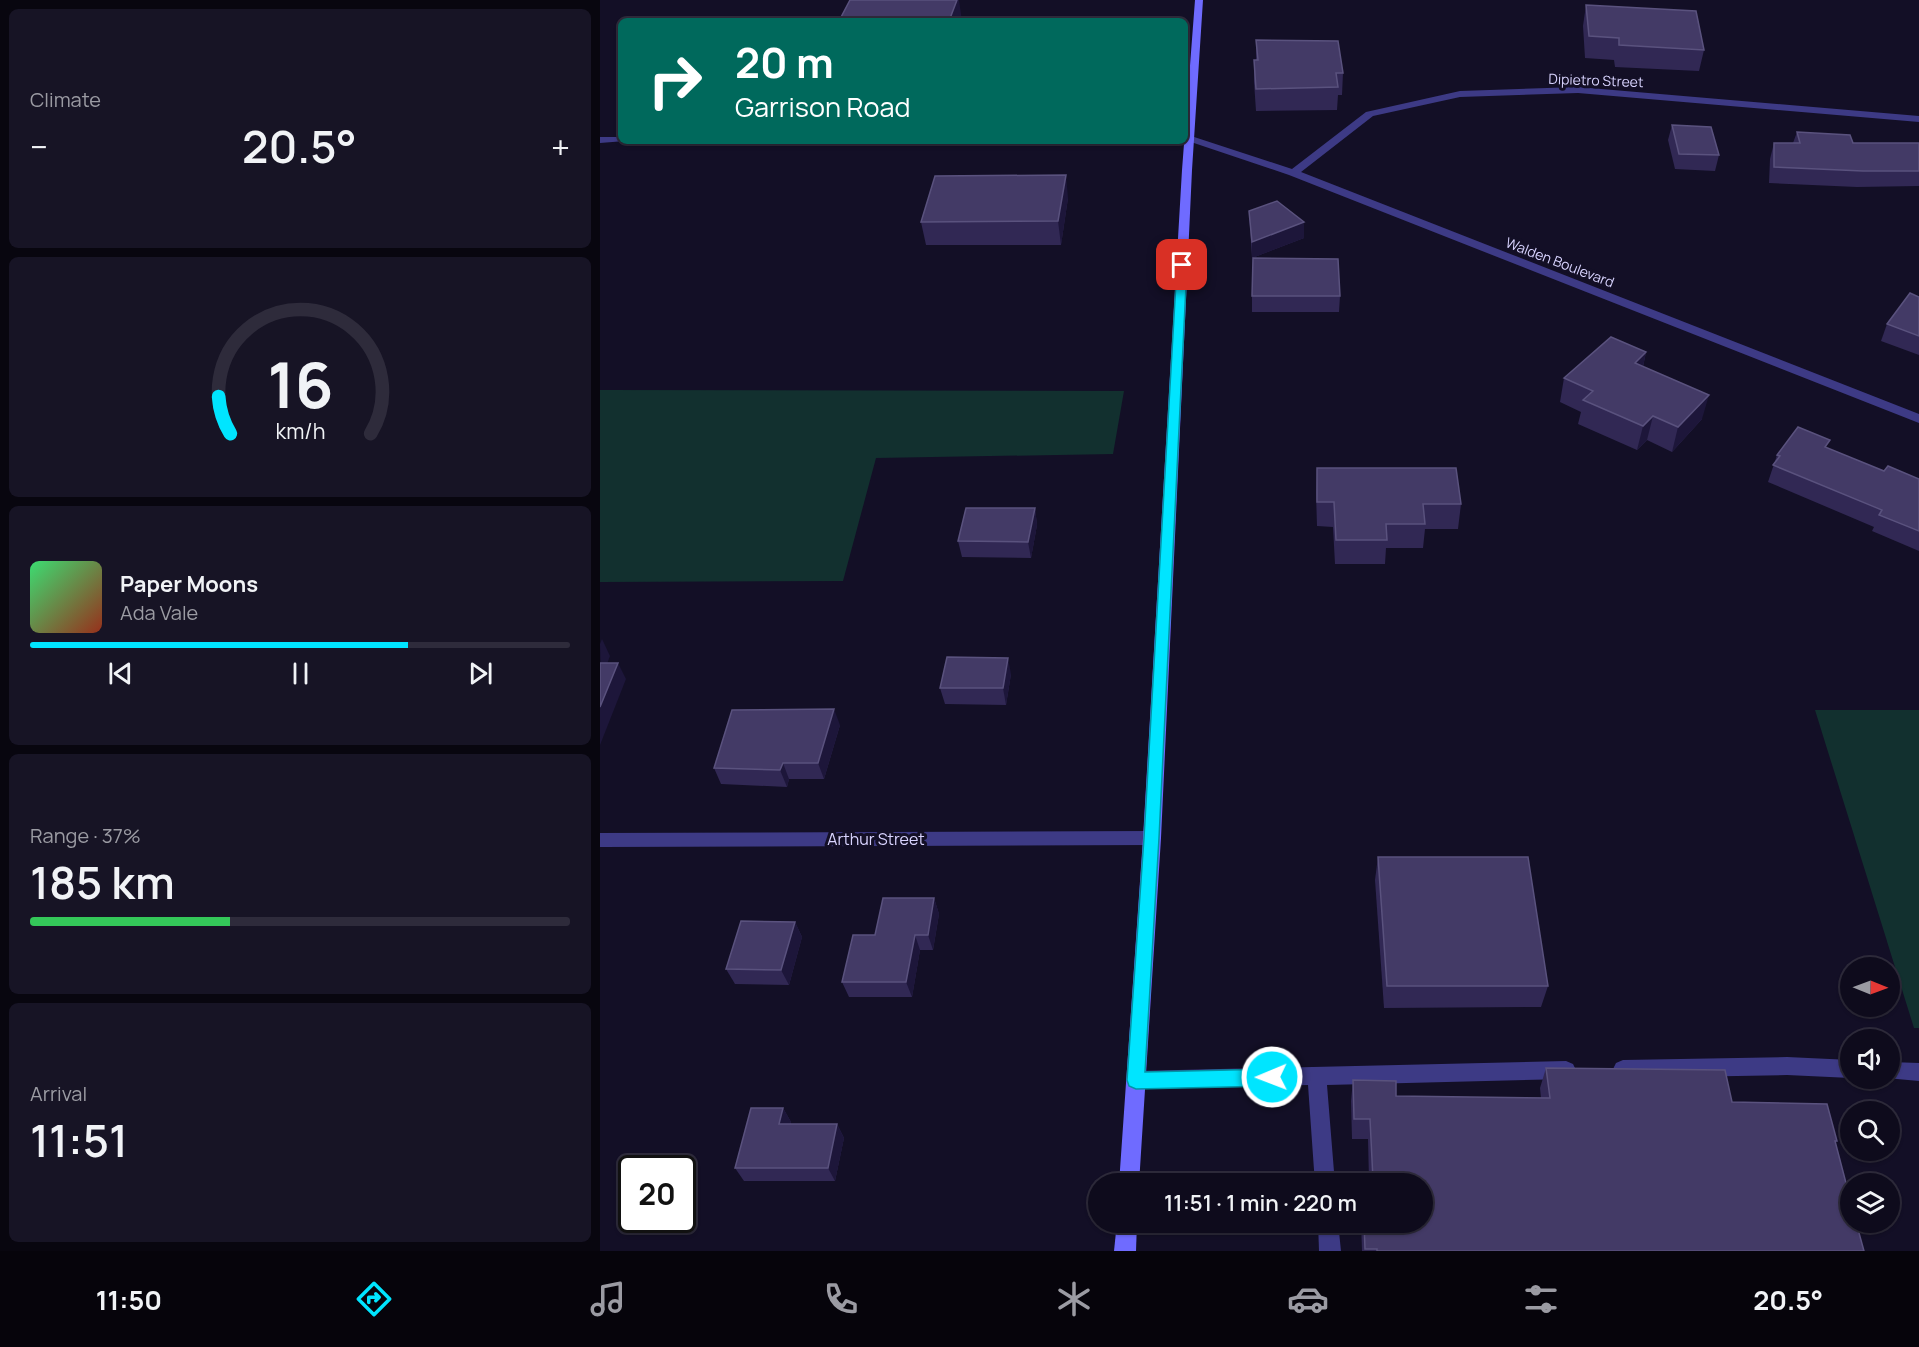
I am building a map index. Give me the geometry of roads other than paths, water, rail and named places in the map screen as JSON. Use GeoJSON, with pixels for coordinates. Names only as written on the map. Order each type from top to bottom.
{"type":"FeatureCollection","features":[{"type":"Feature","properties":{"kind":"main road"},"geometry":{"type":"LineString","coordinates":[[1188,126],[1199,0]]}},
{"type":"Feature","properties":{"kind":"main road"},"geometry":{"type":"LineString","coordinates":[[1130,1173],[1152,838],[1187,144]]}},
{"type":"Feature","properties":{"kind":"main road"},"geometry":{"type":"LineString","coordinates":[[1125,1251],[1126,1233]]}},
{"type":"Feature","properties":{"kind":"street","name":"Dipietro Street"},"geometry":{"type":"LineString","coordinates":[[1293,173],[1370,114],[1460,94],[1578,90],[1919,119]]}},
{"type":"Feature","properties":{"kind":"street","name":"Walden Boulevard"},"geometry":{"type":"LineString","coordinates":[[1188,137],[1293,173],[1919,419]]}},
{"type":"Feature","properties":{"kind":"street"},"geometry":{"type":"LineString","coordinates":[[600,140],[618,140]]}},
{"type":"Feature","properties":{"kind":"street","name":"Arthur Street"},"geometry":{"type":"LineString","coordinates":[[600,840],[1152,838]]}},
{"type":"Feature","properties":{"kind":"street"},"geometry":{"type":"LineString","coordinates":[[1136,1080],[1787,1065],[1840,1068]]}},
{"type":"Feature","properties":{"kind":"street"},"geometry":{"type":"LineString","coordinates":[[1900,1071],[1919,1072]]}},
{"type":"Feature","properties":{"kind":"street"},"geometry":{"type":"LineString","coordinates":[[1317,1076],[1324,1173]]}},
{"type":"Feature","properties":{"kind":"street"},"geometry":{"type":"LineString","coordinates":[[1329,1233],[1330,1251]]}}]}
